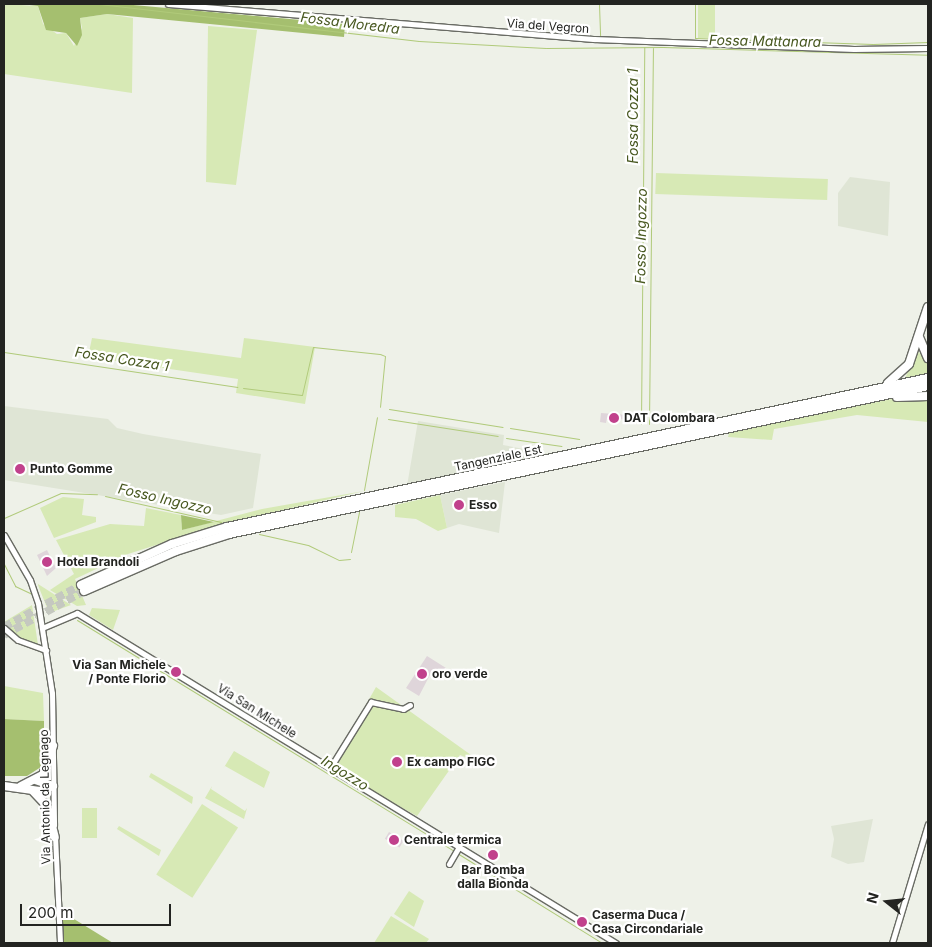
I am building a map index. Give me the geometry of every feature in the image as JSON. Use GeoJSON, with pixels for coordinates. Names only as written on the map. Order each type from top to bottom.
{"type":"FeatureCollection","features":[{"type":"Feature","properties":{"kind":"highway"},"geometry":{"type":"LineString","coordinates":[[850,395],[894,381],[909,364],[918,332],[928,307]]}},
{"type":"Feature","properties":{"kind":"highway"},"geometry":{"type":"LineString","coordinates":[[918,332],[928,358]]}},
{"type":"Feature","properties":{"kind":"highway","name":"Tangenziale Est"},"geometry":{"type":"LineString","coordinates":[[928,378],[227,527],[172,544],[82,588],[176,551],[229,534],[928,386]]}},
{"type":"Feature","properties":{"kind":"highway"},"geometry":{"type":"LineString","coordinates":[[867,399],[928,396]]}},
{"type":"Feature","properties":{"kind":"highway"},"geometry":{"type":"LineString","coordinates":[[4,786],[21,786],[36,780],[48,766],[53,746]]}},
{"type":"Feature","properties":{"kind":"highway"},"geometry":{"type":"LineString","coordinates":[[36,780],[53,786]]}},
{"type":"Feature","properties":{"kind":"highway"},"geometry":{"type":"LineString","coordinates":[[21,786],[31,790],[47,806],[55,837]]}},
{"type":"Feature","properties":{"kind":"highway"},"geometry":{"type":"LineString","coordinates":[[31,790],[53,786]]}},
{"type":"Feature","properties":{"kind":"street","name":"Via del Vegron"},"geometry":{"type":"LineString","coordinates":[[168,4],[600,39],[854,50],[928,48]]}},
{"type":"Feature","properties":{"kind":"street","name":"Via Antonio da Legnago"},"geometry":{"type":"LineString","coordinates":[[4,535],[35,592],[46,650],[53,746],[60,943]]}},
{"type":"Feature","properties":{"kind":"street","name":"Via San Michele"},"geometry":{"type":"LineString","coordinates":[[42,628],[78,613],[458,848],[616,943]]}},
{"type":"Feature","properties":{"kind":"street"},"geometry":{"type":"LineString","coordinates":[[4,628],[18,640],[46,650]]}},
{"type":"Feature","properties":{"kind":"street"},"geometry":{"type":"LineString","coordinates":[[330,768],[371,702],[403,709],[410,706]]}},
{"type":"Feature","properties":{"kind":"street"},"geometry":{"type":"LineString","coordinates":[[892,943],[928,824]]}},
{"type":"Feature","properties":{"kind":"street"},"geometry":{"type":"LineString","coordinates":[[449,864],[458,848]]}},
{"type":"Feature","properties":{"kind":"shaded area"},"geometry":{"type":"Polygon","coordinates":[[[850,177],[890,182],[888,236],[838,226],[838,193],[850,177]]]}},
{"type":"Feature","properties":{"kind":"shaded area"},"geometry":{"type":"Polygon","coordinates":[[[4,406],[108,419],[117,428],[143,434],[261,454],[253,508],[221,515],[4,480],[4,406]]]}},
{"type":"Feature","properties":{"kind":"shaded area"},"geometry":{"type":"Polygon","coordinates":[[[418,421],[504,435],[503,445],[556,455],[407,486],[418,421]]]}},
{"type":"Feature","properties":{"kind":"shaded area"},"geometry":{"type":"Polygon","coordinates":[[[505,482],[499,533],[459,524],[447,528],[440,495],[505,482]]]}},
{"type":"Feature","properties":{"kind":"shaded area"},"geometry":{"type":"Polygon","coordinates":[[[873,819],[864,862],[848,864],[831,857],[834,839],[831,826],[873,819]]]}},
{"type":"Feature","properties":{"kind":"green space"},"geometry":{"type":"Polygon","coordinates":[[[4,4],[38,6],[43,24],[57,34],[66,33],[74,46],[82,28],[80,18],[107,14],[133,18],[132,93],[4,74],[4,4]]]}},
{"type":"Feature","properties":{"kind":"green space"},"geometry":{"type":"Polygon","coordinates":[[[21,4],[122,4],[345,24],[344,37],[107,14],[80,18],[82,35],[77,46],[66,33],[46,30],[38,6],[21,4]]]}},
{"type":"Feature","properties":{"kind":"green space"},"geometry":{"type":"Polygon","coordinates":[[[698,4],[715,4],[715,38],[698,38],[698,4]]]}},
{"type":"Feature","properties":{"kind":"green space"},"geometry":{"type":"Polygon","coordinates":[[[208,26],[257,30],[236,185],[206,182],[208,26]]]}},
{"type":"Feature","properties":{"kind":"green space"},"geometry":{"type":"Polygon","coordinates":[[[656,173],[828,179],[827,200],[655,194],[656,173]]]}},
{"type":"Feature","properties":{"kind":"green space"},"geometry":{"type":"Polygon","coordinates":[[[92,338],[241,358],[244,338],[315,347],[305,404],[236,393],[238,379],[88,357],[92,338]]]}},
{"type":"Feature","properties":{"kind":"green space"},"geometry":{"type":"Polygon","coordinates":[[[916,350],[928,361],[928,374],[905,379],[916,350]]]}},
{"type":"Feature","properties":{"kind":"green space"},"geometry":{"type":"Polygon","coordinates":[[[906,396],[928,397],[928,422],[857,415],[774,429],[772,440],[728,437],[729,433],[906,396]]]}},
{"type":"Feature","properties":{"kind":"green space"},"geometry":{"type":"Polygon","coordinates":[[[364,491],[219,525],[128,554],[75,579],[86,605],[77,606],[50,590],[74,574],[56,540],[110,524],[144,526],[146,508],[181,515],[182,530],[262,509],[364,491]]]}},
{"type":"Feature","properties":{"kind":"green space"},"geometry":{"type":"Polygon","coordinates":[[[440,495],[447,528],[438,531],[416,519],[395,517],[395,505],[440,495]]]}},
{"type":"Feature","properties":{"kind":"green space"},"geometry":{"type":"Polygon","coordinates":[[[63,497],[84,499],[82,515],[96,517],[96,522],[54,538],[40,508],[63,497]]]}},
{"type":"Feature","properties":{"kind":"green space"},"geometry":{"type":"Polygon","coordinates":[[[181,515],[214,522],[182,530],[181,515]]]}},
{"type":"Feature","properties":{"kind":"green space"},"geometry":{"type":"Polygon","coordinates":[[[38,584],[71,605],[49,613],[38,584]]]}},
{"type":"Feature","properties":{"kind":"green space"},"geometry":{"type":"Polygon","coordinates":[[[32,605],[38,645],[20,639],[4,626],[4,622],[32,605]]]}},
{"type":"Feature","properties":{"kind":"green space"},"geometry":{"type":"Polygon","coordinates":[[[92,608],[120,610],[113,630],[89,615],[92,608]]]}},
{"type":"Feature","properties":{"kind":"green space"},"geometry":{"type":"Polygon","coordinates":[[[4,686],[43,693],[44,721],[4,719],[4,686]]]}},
{"type":"Feature","properties":{"kind":"green space"},"geometry":{"type":"Polygon","coordinates":[[[376,687],[485,765],[460,755],[417,816],[330,768],[376,687]]]}},
{"type":"Feature","properties":{"kind":"green space"},"geometry":{"type":"Polygon","coordinates":[[[4,719],[44,721],[44,757],[41,767],[27,776],[4,776],[4,719]]]}},
{"type":"Feature","properties":{"kind":"green space"},"geometry":{"type":"Polygon","coordinates":[[[234,751],[270,772],[264,788],[225,766],[223,769],[234,751]]]}},
{"type":"Feature","properties":{"kind":"green space"},"geometry":{"type":"Polygon","coordinates":[[[151,773],[193,797],[192,804],[149,777],[151,773]]]}},
{"type":"Feature","properties":{"kind":"green space"},"geometry":{"type":"Polygon","coordinates":[[[212,786],[211,789],[245,811],[247,808],[244,819],[205,798],[212,786]]]}},
{"type":"Feature","properties":{"kind":"green space"},"geometry":{"type":"Polygon","coordinates":[[[202,804],[238,827],[192,898],[156,874],[202,804]]]}},
{"type":"Feature","properties":{"kind":"green space"},"geometry":{"type":"Polygon","coordinates":[[[82,808],[97,808],[97,838],[82,838],[82,808]]]}},
{"type":"Feature","properties":{"kind":"green space"},"geometry":{"type":"Polygon","coordinates":[[[119,826],[161,850],[159,856],[117,829],[119,826]]]}},
{"type":"Feature","properties":{"kind":"green space"},"geometry":{"type":"Polygon","coordinates":[[[409,891],[424,901],[414,927],[394,914],[409,891]]]}},
{"type":"Feature","properties":{"kind":"green space"},"geometry":{"type":"Polygon","coordinates":[[[61,911],[113,943],[62,943],[61,911]]]}},
{"type":"Feature","properties":{"kind":"green space"},"geometry":{"type":"Polygon","coordinates":[[[391,916],[429,939],[426,943],[374,943],[391,916]]]}},
{"type":"Feature","properties":{"kind":"building","name":"DAT Colombara"},"geometry":{"type":"Polygon","coordinates":[[[601,413],[628,415],[628,420],[607,418],[606,423],[600,422],[601,413]]]}},
{"type":"Feature","properties":{"kind":"building","name":"Hotel Brandoli"},"geometry":{"type":"Polygon","coordinates":[[[47,550],[56,568],[47,576],[37,555],[47,550]]]}},
{"type":"Feature","properties":{"kind":"building","name":"oro verde"},"geometry":{"type":"Polygon","coordinates":[[[427,656],[446,668],[440,676],[432,671],[419,696],[406,688],[427,656]]]}},
{"type":"Feature","properties":{"kind":"building","name":"Centrale termica"},"geometry":{"type":"Polygon","coordinates":[[[389,832],[404,841],[399,848],[385,839],[389,832]]]}},
{"type":"Feature","properties":{"kind":"waterway","name":"Fossa Moredra"},"geometry":{"type":"LineString","coordinates":[[99,4],[419,41],[546,48],[663,47],[928,55]]}},
{"type":"Feature","properties":{"kind":"waterway"},"geometry":{"type":"LineString","coordinates":[[599,4],[600,36]]}},
{"type":"Feature","properties":{"kind":"waterway","name":"Fossa Mattanara"},"geometry":{"type":"LineString","coordinates":[[695,4],[695,38],[873,44],[928,42]]}},
{"type":"Feature","properties":{"kind":"waterway","name":"Fossa Cozza 1"},"geometry":{"type":"LineString","coordinates":[[641,424],[644,47]]}},
{"type":"Feature","properties":{"kind":"waterway","name":"Fosso Ingozzo"},"geometry":{"type":"LineString","coordinates":[[649,424],[653,48]]}},
{"type":"Feature","properties":{"kind":"waterway","name":"Fossa Cozza 1"},"geometry":{"type":"LineString","coordinates":[[243,388],[302,395],[313,347],[380,354],[385,356],[380,407]]}},
{"type":"Feature","properties":{"kind":"waterway","name":"Fossa Cozza 1"},"geometry":{"type":"LineString","coordinates":[[4,352],[237,387]]}},
{"type":"Feature","properties":{"kind":"waterway","name":"Fossa Cozza 1"},"geometry":{"type":"LineString","coordinates":[[389,409],[503,427]]}},
{"type":"Feature","properties":{"kind":"waterway","name":"Fosso Ingozzo"},"geometry":{"type":"LineString","coordinates":[[364,490],[377,417]]}},
{"type":"Feature","properties":{"kind":"waterway","name":"Fosso Ingozzo"},"geometry":{"type":"LineString","coordinates":[[388,419],[498,436]]}},
{"type":"Feature","properties":{"kind":"waterway","name":"Fossa Cozza 1"},"geometry":{"type":"LineString","coordinates":[[510,428],[579,439]]}},
{"type":"Feature","properties":{"kind":"waterway","name":"Fosso Ingozzo"},"geometry":{"type":"LineString","coordinates":[[506,438],[561,446]]}},
{"type":"Feature","properties":{"kind":"waterway","name":"Fosso Ingozzo"},"geometry":{"type":"LineString","coordinates":[[4,518],[61,493],[97,494]]}},
{"type":"Feature","properties":{"kind":"waterway","name":"Fosso Ingozzo"},"geometry":{"type":"LineString","coordinates":[[105,496],[221,522]]}},
{"type":"Feature","properties":{"kind":"waterway","name":"Fosso Ingozzo"},"geometry":{"type":"LineString","coordinates":[[351,552],[359,512]]}},
{"type":"Feature","properties":{"kind":"waterway","name":"Fosso Ingozzo"},"geometry":{"type":"LineString","coordinates":[[259,534],[308,545],[339,560],[350,559]]}},
{"type":"Feature","properties":{"kind":"waterway"},"geometry":{"type":"LineString","coordinates":[[4,564],[15,586],[30,593]]}},
{"type":"Feature","properties":{"kind":"waterway","name":"Ingozzo"},"geometry":{"type":"LineString","coordinates":[[77,620],[454,851]]}},
{"type":"Feature","properties":{"kind":"waterway","name":"Ingozzo"},"geometry":{"type":"LineString","coordinates":[[457,853],[602,943]]}},
{"type":"Feature","properties":{"kind":"tunnel"},"geometry":{"type":"LineString","coordinates":[[4,627],[81,585]]}},
{"type":"Feature","properties":{"kind":"tunnel"},"geometry":{"type":"LineString","coordinates":[[4,635],[84,591]]}},
{"type":"Feature","properties":{"kind":"place","name":"DAT Colombara"},"geometry":{"type":"Point","coordinates":[614,418]}},
{"type":"Feature","properties":{"kind":"place","name":"Punto Gomme"},"geometry":{"type":"Point","coordinates":[20,469]}},
{"type":"Feature","properties":{"kind":"place","name":"Esso"},"geometry":{"type":"Point","coordinates":[459,505]}},
{"type":"Feature","properties":{"kind":"place","name":"Hotel Brandoli"},"geometry":{"type":"Point","coordinates":[47,562]}},
{"type":"Feature","properties":{"kind":"place","name":"Via San Michele / Ponte Florio"},"geometry":{"type":"Point","coordinates":[176,672]}},
{"type":"Feature","properties":{"kind":"place","name":"oro verde"},"geometry":{"type":"Point","coordinates":[422,674]}},
{"type":"Feature","properties":{"kind":"place","name":"Ex campo FIGC"},"geometry":{"type":"Point","coordinates":[397,762]}},
{"type":"Feature","properties":{"kind":"place","name":"Centrale termica"},"geometry":{"type":"Point","coordinates":[394,840]}},
{"type":"Feature","properties":{"kind":"place","name":"Bar Bomba dalla Bionda"},"geometry":{"type":"Point","coordinates":[493,855]}},
{"type":"Feature","properties":{"kind":"place","name":"Caserma Duca / Casa Circondariale"},"geometry":{"type":"Point","coordinates":[582,922]}}]}
